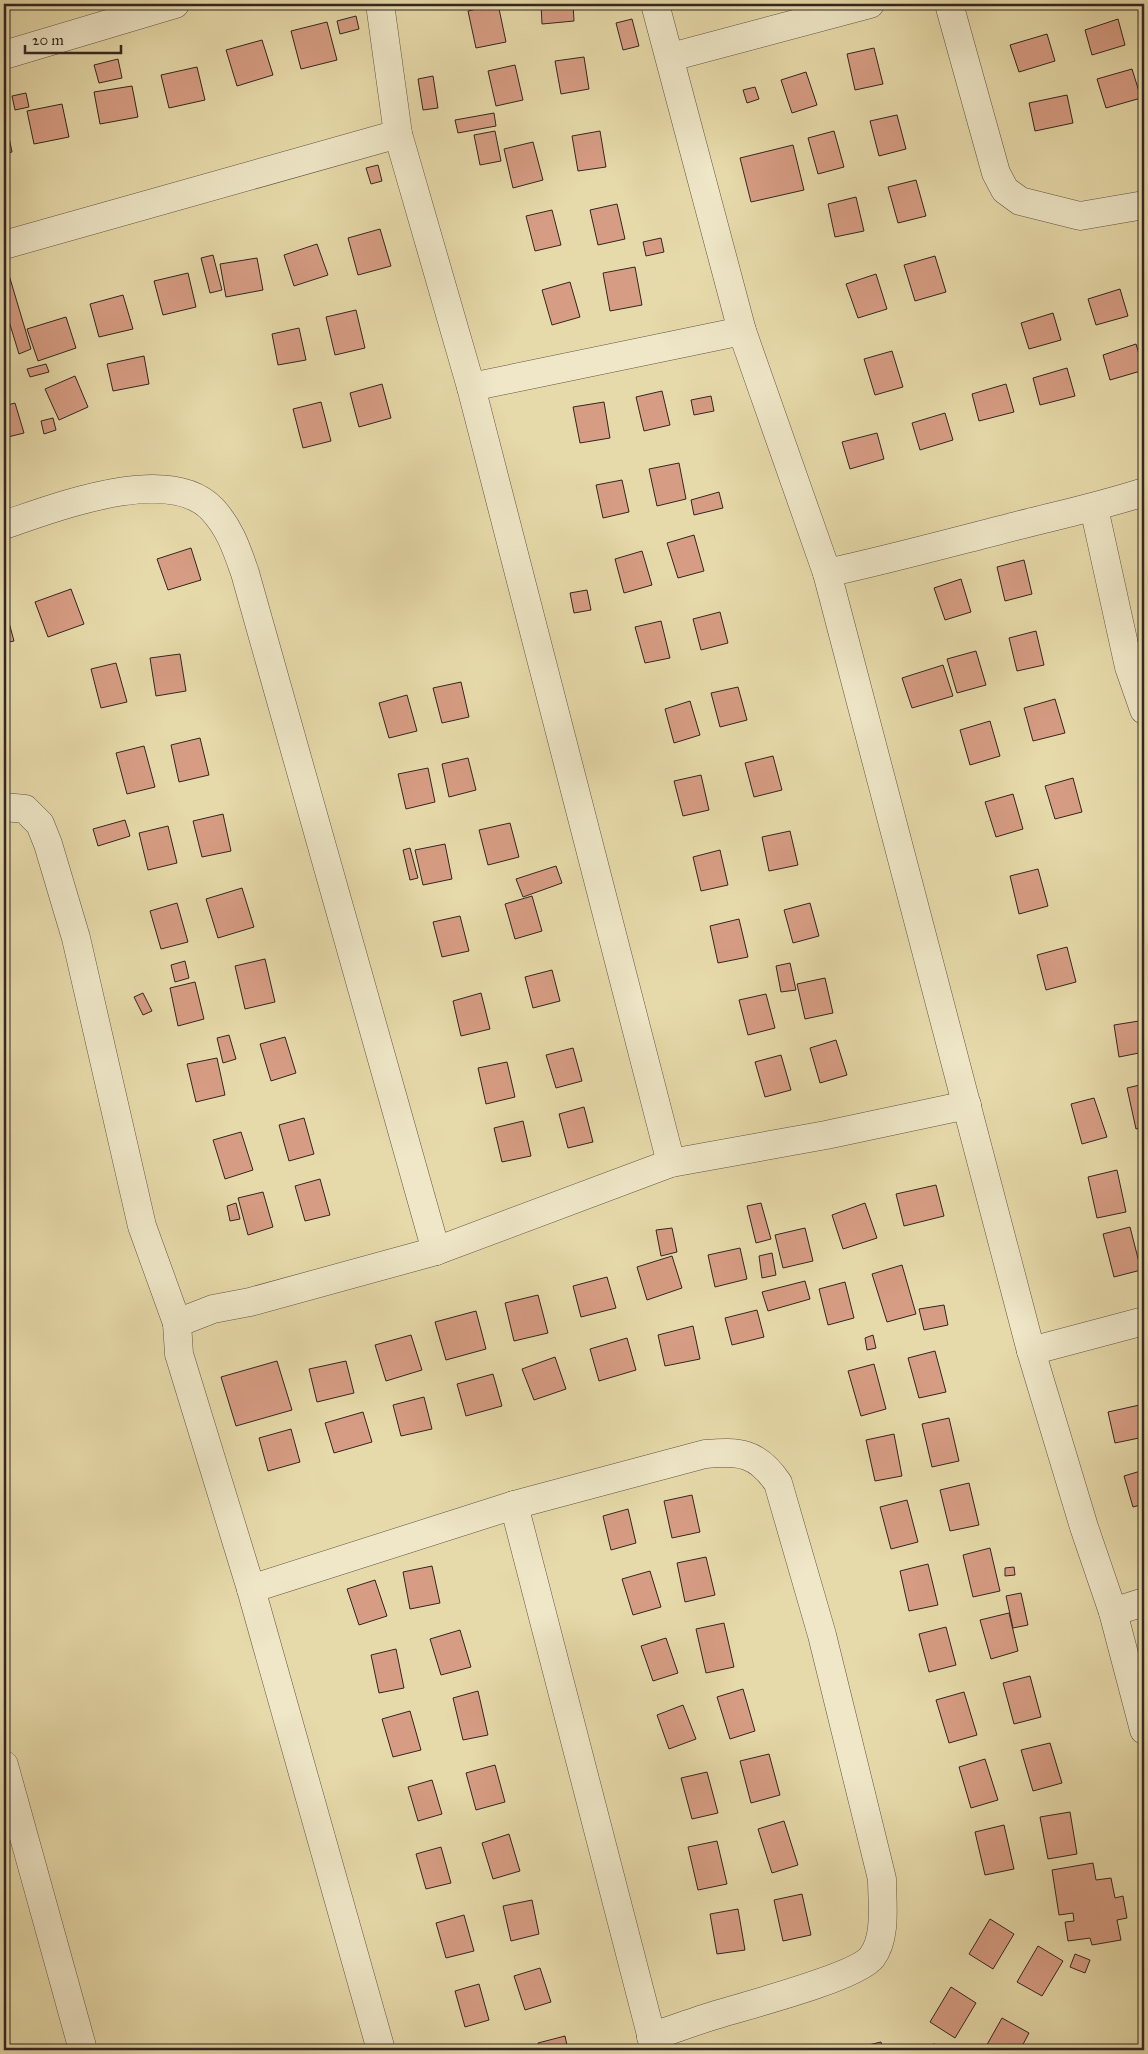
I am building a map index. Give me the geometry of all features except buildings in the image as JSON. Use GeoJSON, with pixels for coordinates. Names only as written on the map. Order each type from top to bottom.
{"type":"FeatureCollection","features":[{"type":"Feature","properties":{"kind":"street"},"geometry":{"type":"LineString","coordinates":[[4,55],[175,4]]}},
{"type":"Feature","properties":{"kind":"street"},"geometry":{"type":"LineString","coordinates":[[380,4],[398,134],[471,387],[671,1163]]}},
{"type":"Feature","properties":{"kind":"street"},"geometry":{"type":"LineString","coordinates":[[655,4],[742,331],[827,573],[1031,1351],[1084,1527],[1113,1612],[1144,1730]]}},
{"type":"Feature","properties":{"kind":"street"},"geometry":{"type":"LineString","coordinates":[[670,57],[870,4]]}},
{"type":"Feature","properties":{"kind":"street"},"geometry":{"type":"LineString","coordinates":[[949,4],[996,173],[1005,190],[1020,201],[1080,216],[1144,205]]}},
{"type":"Feature","properties":{"kind":"street"},"geometry":{"type":"LineString","coordinates":[[4,245],[398,134]]}},
{"type":"Feature","properties":{"kind":"street"},"geometry":{"type":"LineString","coordinates":[[471,387],[742,331]]}},
{"type":"Feature","properties":{"kind":"street"},"geometry":{"type":"LineString","coordinates":[[4,525],[90,496],[162,488],[193,496],[212,508],[232,535],[248,583],[436,1251]]}},
{"type":"Feature","properties":{"kind":"street"},"geometry":{"type":"LineString","coordinates":[[827,573],[890,560],[1094,508],[1144,492]]}},
{"type":"Feature","properties":{"kind":"street"},"geometry":{"type":"LineString","coordinates":[[1094,508],[1129,667],[1144,710]]}},
{"type":"Feature","properties":{"kind":"street"},"geometry":{"type":"LineString","coordinates":[[4,807],[25,809],[40,824],[48,844],[76,938],[142,1226],[177,1323],[179,1354],[250,1589],[381,2050]]}},
{"type":"Feature","properties":{"kind":"street"},"geometry":{"type":"LineString","coordinates":[[177,1323],[214,1309],[250,1302],[436,1251],[671,1163],[826,1135],[967,1105]]}},
{"type":"Feature","properties":{"kind":"street"},"geometry":{"type":"LineString","coordinates":[[1031,1351],[1144,1321]]}},
{"type":"Feature","properties":{"kind":"street"},"geometry":{"type":"LineString","coordinates":[[250,1589],[514,1505],[705,1454],[734,1452],[753,1458],[768,1468],[778,1483],[822,1635],[882,1879],[883,1911],[880,1940],[872,1957],[862,1967],[653,2044],[514,1505]]}},
{"type":"Feature","properties":{"kind":"street"},"geometry":{"type":"LineString","coordinates":[[1113,1612],[1144,1602]]}},
{"type":"Feature","properties":{"kind":"street"},"geometry":{"type":"LineString","coordinates":[[4,1764],[83,2050]]}}]}
